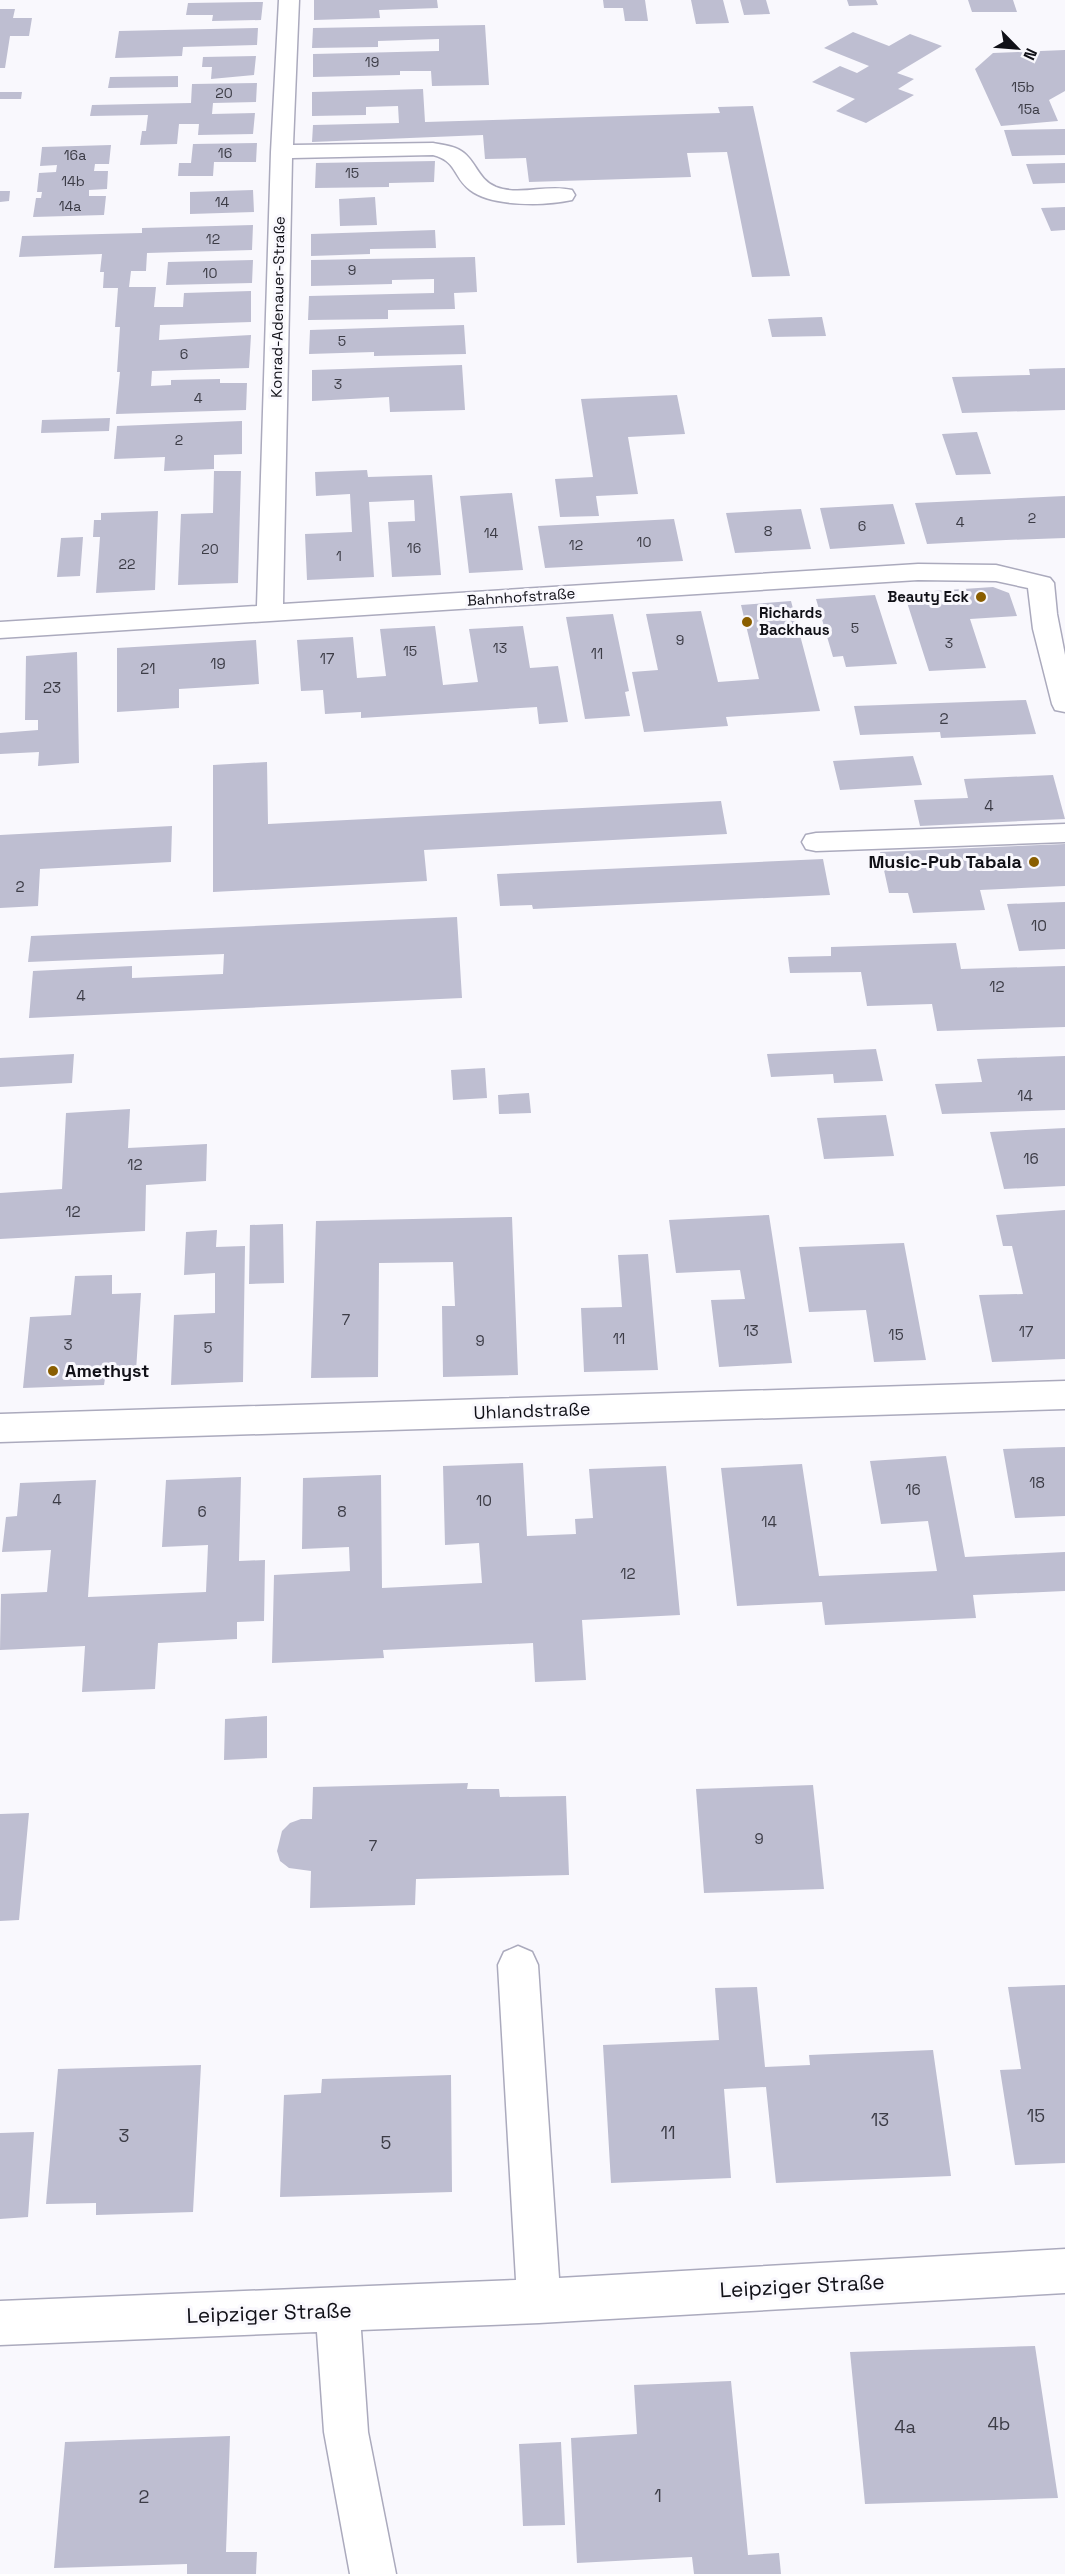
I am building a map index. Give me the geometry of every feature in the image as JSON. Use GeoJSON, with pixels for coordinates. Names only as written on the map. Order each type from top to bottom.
{"type":"FeatureCollection","features":[{"type":"Feature","properties":{"kind":"street","name":"Konrad-Adenauer-Straße"},"geometry":{"type":"LineString","coordinates":[[270,614],[282,152],[289,0]]}},
{"type":"Feature","properties":{"kind":"street"},"geometry":{"type":"LineString","coordinates":[[282,152],[433,149],[449,152],[461,160],[478,186],[493,193],[509,196],[564,195]]}},
{"type":"Feature","properties":{"kind":"street","name":"Bahnhofstraße"},"geometry":{"type":"LineString","coordinates":[[0,630],[918,572],[996,573],[1053,579]]}},
{"type":"Feature","properties":{"kind":"street"},"geometry":{"type":"LineString","coordinates":[[1053,579],[1042,605],[1049,647],[1065,704]]}},
{"type":"Feature","properties":{"kind":"street"},"geometry":{"type":"LineString","coordinates":[[816,842],[1065,833]]}},
{"type":"Feature","properties":{"kind":"street","name":"Uhlandstraße"},"geometry":{"type":"LineString","coordinates":[[0,1428],[1065,1395]]}},
{"type":"Feature","properties":{"kind":"street"},"geometry":{"type":"LineString","coordinates":[[518,1965],[539,2301]]}},
{"type":"Feature","properties":{"kind":"street","name":"Leipziger Straße"},"geometry":{"type":"LineString","coordinates":[[0,2323],[338,2311],[1065,2271]]}},
{"type":"Feature","properties":{"kind":"street"},"geometry":{"type":"LineString","coordinates":[[338,2311],[346,2432],[374,2574]]}},
{"type":"Feature","properties":{"kind":"building"},"geometry":{"type":"Polygon","coordinates":[[[314,0],[437,0],[438,8],[379,10],[380,18],[314,20],[314,0]]]}},
{"type":"Feature","properties":{"kind":"building"},"geometry":{"type":"Polygon","coordinates":[[[603,0],[645,0],[648,21],[625,21],[623,8],[604,8],[603,0]]]}},
{"type":"Feature","properties":{"kind":"building"},"geometry":{"type":"Polygon","coordinates":[[[691,0],[723,0],[729,23],[696,24],[691,0]]]}},
{"type":"Feature","properties":{"kind":"building"},"geometry":{"type":"Polygon","coordinates":[[[740,0],[766,0],[770,14],[744,15],[740,0]]]}},
{"type":"Feature","properties":{"kind":"building"},"geometry":{"type":"Polygon","coordinates":[[[847,0],[876,0],[878,5],[849,6],[847,0]]]}},
{"type":"Feature","properties":{"kind":"building"},"geometry":{"type":"Polygon","coordinates":[[[968,0],[1013,0],[1017,12],[972,12],[968,0]]]}},
{"type":"Feature","properties":{"kind":"building"},"geometry":{"type":"Polygon","coordinates":[[[263,2],[261,20],[212,21],[213,15],[186,15],[188,3],[263,2]]]}},
{"type":"Feature","properties":{"kind":"building"},"geometry":{"type":"Polygon","coordinates":[[[0,9],[15,9],[13,18],[32,18],[29,36],[10,36],[5,68],[0,68],[0,9]]]}},
{"type":"Feature","properties":{"kind":"building"},"geometry":{"type":"Polygon","coordinates":[[[485,25],[489,85],[432,86],[431,71],[400,71],[400,75],[313,77],[313,54],[439,51],[439,39],[378,41],[378,47],[312,48],[313,28],[485,25]]]}},
{"type":"Feature","properties":{"kind":"building"},"geometry":{"type":"Polygon","coordinates":[[[258,28],[257,45],[183,47],[182,56],[115,58],[119,31],[258,28]]]}},
{"type":"Feature","properties":{"kind":"building"},"geometry":{"type":"Polygon","coordinates":[[[853,32],[889,46],[910,34],[942,46],[897,73],[914,79],[898,89],[914,95],[866,123],[836,111],[855,99],[812,82],[840,66],[857,73],[869,66],[824,48],[853,32]]]}},
{"type":"Feature","properties":{"kind":"building"},"geometry":{"type":"Polygon","coordinates":[[[1065,50],[1065,91],[1049,100],[1058,121],[1001,126],[975,69],[993,53],[1065,50]]]}},
{"type":"Feature","properties":{"kind":"building"},"geometry":{"type":"Polygon","coordinates":[[[256,56],[254,75],[211,79],[212,67],[202,67],[203,57],[256,56]]]}},
{"type":"Feature","properties":{"kind":"building"},"geometry":{"type":"Polygon","coordinates":[[[178,76],[178,87],[108,88],[110,77],[178,76]]]}},
{"type":"Feature","properties":{"kind":"building"},"geometry":{"type":"Polygon","coordinates":[[[257,83],[256,102],[213,103],[212,114],[255,113],[253,134],[198,135],[199,124],[179,124],[177,144],[140,145],[142,131],[146,131],[148,115],[90,116],[92,105],[191,103],[192,84],[257,83]]]}},
{"type":"Feature","properties":{"kind":"building"},"geometry":{"type":"Polygon","coordinates":[[[423,89],[425,122],[720,113],[718,107],[753,106],[790,276],[752,277],[727,152],[687,153],[691,177],[529,182],[526,158],[485,159],[483,135],[312,142],[313,125],[399,123],[398,106],[366,107],[366,115],[312,116],[312,92],[423,89]]]}},
{"type":"Feature","properties":{"kind":"building"},"geometry":{"type":"Polygon","coordinates":[[[0,92],[22,92],[21,99],[0,99],[0,92]]]}},
{"type":"Feature","properties":{"kind":"building"},"geometry":{"type":"Polygon","coordinates":[[[1065,129],[1065,155],[1012,156],[1004,130],[1065,129]]]}},
{"type":"Feature","properties":{"kind":"building"},"geometry":{"type":"Polygon","coordinates":[[[257,143],[256,162],[214,162],[213,176],[178,176],[179,163],[191,163],[193,144],[257,143]]]}},
{"type":"Feature","properties":{"kind":"building"},"geometry":{"type":"Polygon","coordinates":[[[111,145],[109,164],[95,164],[94,171],[108,171],[107,189],[89,190],[89,196],[106,196],[104,215],[33,217],[36,198],[41,198],[42,192],[37,192],[39,173],[56,172],[57,165],[40,166],[42,147],[111,145]]]}},
{"type":"Feature","properties":{"kind":"building"},"geometry":{"type":"Polygon","coordinates":[[[435,161],[434,182],[389,183],[389,187],[315,188],[316,163],[435,161]]]}},
{"type":"Feature","properties":{"kind":"building"},"geometry":{"type":"Polygon","coordinates":[[[1065,163],[1065,183],[1033,184],[1026,164],[1065,163]]]}},
{"type":"Feature","properties":{"kind":"building"},"geometry":{"type":"Polygon","coordinates":[[[253,190],[254,212],[190,214],[190,192],[253,190]]]}},
{"type":"Feature","properties":{"kind":"building"},"geometry":{"type":"Polygon","coordinates":[[[0,191],[10,191],[9,201],[0,202],[0,191]]]}},
{"type":"Feature","properties":{"kind":"building"},"geometry":{"type":"Polygon","coordinates":[[[375,197],[377,225],[340,226],[339,199],[375,197]]]}},
{"type":"Feature","properties":{"kind":"building"},"geometry":{"type":"Polygon","coordinates":[[[1065,207],[1065,230],[1051,231],[1041,208],[1065,207]]]}},
{"type":"Feature","properties":{"kind":"building"},"geometry":{"type":"Polygon","coordinates":[[[253,225],[252,250],[147,253],[146,271],[131,271],[129,287],[156,287],[154,307],[183,307],[184,293],[251,291],[251,322],[160,325],[159,340],[251,335],[249,368],[152,371],[151,386],[171,385],[171,380],[220,379],[220,383],[247,383],[246,410],[116,414],[120,372],[117,372],[120,327],[115,327],[118,288],[103,288],[104,272],[100,272],[102,254],[19,257],[22,236],[142,233],[142,228],[253,225]]]}},
{"type":"Feature","properties":{"kind":"building"},"geometry":{"type":"Polygon","coordinates":[[[435,230],[436,248],[370,249],[370,254],[311,256],[311,234],[435,230]]]}},
{"type":"Feature","properties":{"kind":"building"},"geometry":{"type":"Polygon","coordinates":[[[475,257],[477,292],[454,293],[455,309],[388,310],[388,319],[308,320],[309,296],[434,293],[434,279],[392,280],[392,284],[311,286],[311,260],[475,257]]]}},
{"type":"Feature","properties":{"kind":"building"},"geometry":{"type":"Polygon","coordinates":[[[253,260],[252,283],[166,285],[168,262],[253,260]]]}},
{"type":"Feature","properties":{"kind":"building"},"geometry":{"type":"Polygon","coordinates":[[[822,317],[826,336],[772,337],[768,319],[822,317]]]}},
{"type":"Feature","properties":{"kind":"building"},"geometry":{"type":"Polygon","coordinates":[[[464,325],[466,354],[374,356],[374,352],[309,354],[310,330],[464,325]]]}},
{"type":"Feature","properties":{"kind":"building"},"geometry":{"type":"Polygon","coordinates":[[[462,365],[465,410],[390,412],[389,397],[312,401],[312,370],[462,365]]]}},
{"type":"Feature","properties":{"kind":"building"},"geometry":{"type":"Polygon","coordinates":[[[1065,368],[1065,410],[962,413],[952,377],[1030,375],[1029,369],[1065,368]]]}},
{"type":"Feature","properties":{"kind":"building"},"geometry":{"type":"Polygon","coordinates":[[[677,395],[685,434],[628,437],[638,494],[596,496],[599,516],[560,517],[555,479],[593,477],[581,399],[677,395]]]}},
{"type":"Feature","properties":{"kind":"building"},"geometry":{"type":"Polygon","coordinates":[[[110,418],[109,431],[41,433],[42,420],[110,418]]]}},
{"type":"Feature","properties":{"kind":"building"},"geometry":{"type":"Polygon","coordinates":[[[242,421],[242,454],[214,455],[214,469],[164,471],[165,457],[114,459],[117,426],[242,421]]]}},
{"type":"Feature","properties":{"kind":"building"},"geometry":{"type":"Polygon","coordinates":[[[977,432],[991,474],[956,475],[942,434],[977,432]]]}},
{"type":"Feature","properties":{"kind":"building"},"geometry":{"type":"Polygon","coordinates":[[[367,470],[368,477],[432,475],[441,575],[392,577],[388,522],[415,521],[414,500],[369,502],[374,577],[307,580],[305,534],[352,532],[350,494],[316,496],[315,472],[367,470]]]}},
{"type":"Feature","properties":{"kind":"building"},"geometry":{"type":"Polygon","coordinates":[[[214,471],[241,471],[238,583],[178,585],[181,514],[213,513],[214,471]]]}},
{"type":"Feature","properties":{"kind":"building"},"geometry":{"type":"Polygon","coordinates":[[[512,493],[523,570],[469,573],[460,496],[512,493]]]}},
{"type":"Feature","properties":{"kind":"building"},"geometry":{"type":"Polygon","coordinates":[[[1065,496],[1065,538],[927,544],[915,503],[1065,496]]]}},
{"type":"Feature","properties":{"kind":"building"},"geometry":{"type":"Polygon","coordinates":[[[893,504],[905,544],[830,549],[820,508],[893,504]]]}},
{"type":"Feature","properties":{"kind":"building"},"geometry":{"type":"Polygon","coordinates":[[[801,509],[811,549],[735,553],[726,513],[801,509]]]}},
{"type":"Feature","properties":{"kind":"building"},"geometry":{"type":"Polygon","coordinates":[[[158,511],[155,590],[96,593],[100,537],[93,537],[94,520],[101,520],[101,513],[158,511]]]}},
{"type":"Feature","properties":{"kind":"building"},"geometry":{"type":"Polygon","coordinates":[[[674,519],[683,561],[545,568],[538,526],[674,519]]]}},
{"type":"Feature","properties":{"kind":"building"},"geometry":{"type":"Polygon","coordinates":[[[83,537],[80,576],[57,577],[61,538],[83,537]]]}},
{"type":"Feature","properties":{"kind":"building"},"geometry":{"type":"Polygon","coordinates":[[[993,587],[1009,593],[1017,616],[970,619],[986,668],[929,671],[904,593],[993,587]]]}},
{"type":"Feature","properties":{"kind":"building"},"geometry":{"type":"Polygon","coordinates":[[[875,595],[897,664],[846,667],[843,656],[833,657],[816,599],[875,595]]]}},
{"type":"Feature","properties":{"kind":"building"},"geometry":{"type":"Polygon","coordinates":[[[791,601],[820,711],[726,717],[728,726],[644,732],[632,672],[658,670],[646,614],[701,611],[718,682],[759,679],[741,605],[791,601]]]}},
{"type":"Feature","properties":{"kind":"building"},"geometry":{"type":"Polygon","coordinates":[[[613,614],[629,691],[625,692],[630,716],[585,719],[566,617],[613,614]]]}},
{"type":"Feature","properties":{"kind":"building"},"geometry":{"type":"Polygon","coordinates":[[[435,626],[443,685],[478,682],[469,629],[523,626],[530,668],[558,666],[568,722],[539,724],[537,707],[361,718],[361,712],[325,714],[323,690],[301,691],[297,640],[353,637],[357,678],[386,676],[380,629],[435,626]]]}},
{"type":"Feature","properties":{"kind":"building"},"geometry":{"type":"Polygon","coordinates":[[[256,640],[259,684],[179,689],[179,708],[117,712],[117,648],[256,640]]]}},
{"type":"Feature","properties":{"kind":"building"},"geometry":{"type":"Polygon","coordinates":[[[77,652],[79,763],[38,766],[39,752],[0,754],[0,733],[38,730],[38,720],[25,720],[26,656],[77,652]]]}},
{"type":"Feature","properties":{"kind":"building"},"geometry":{"type":"Polygon","coordinates":[[[1026,700],[1036,734],[941,738],[940,732],[860,735],[854,706],[1026,700]]]}},
{"type":"Feature","properties":{"kind":"building"},"geometry":{"type":"Polygon","coordinates":[[[913,756],[922,785],[840,790],[833,761],[913,756]]]}},
{"type":"Feature","properties":{"kind":"building"},"geometry":{"type":"Polygon","coordinates":[[[267,762],[268,824],[721,801],[727,834],[424,850],[427,881],[213,892],[213,765],[267,762]]]}},
{"type":"Feature","properties":{"kind":"building"},"geometry":{"type":"Polygon","coordinates":[[[1053,775],[1065,819],[920,826],[914,800],[968,798],[964,779],[1053,775]]]}},
{"type":"Feature","properties":{"kind":"building"},"geometry":{"type":"Polygon","coordinates":[[[172,826],[171,862],[40,869],[38,906],[0,908],[0,835],[172,826]]]}},
{"type":"Feature","properties":{"kind":"building"},"geometry":{"type":"Polygon","coordinates":[[[1065,844],[1065,886],[980,890],[985,910],[913,913],[908,893],[889,893],[880,852],[1065,844]]]}},
{"type":"Feature","properties":{"kind":"building"},"geometry":{"type":"Polygon","coordinates":[[[823,859],[830,895],[533,909],[532,905],[500,906],[497,874],[823,859]]]}},
{"type":"Feature","properties":{"kind":"building"},"geometry":{"type":"Polygon","coordinates":[[[1065,902],[1065,949],[1019,951],[1007,904],[1065,902]]]}},
{"type":"Feature","properties":{"kind":"building"},"geometry":{"type":"Polygon","coordinates":[[[457,917],[462,998],[29,1018],[33,971],[132,966],[132,978],[223,974],[224,954],[28,962],[31,936],[457,917]]]}},
{"type":"Feature","properties":{"kind":"building"},"geometry":{"type":"Polygon","coordinates":[[[956,943],[961,969],[1065,966],[1065,1027],[937,1031],[932,1004],[867,1006],[861,972],[790,973],[788,957],[831,956],[831,947],[956,943]]]}},
{"type":"Feature","properties":{"kind":"building"},"geometry":{"type":"Polygon","coordinates":[[[876,1049],[883,1081],[834,1083],[833,1074],[771,1077],[767,1054],[876,1049]]]}},
{"type":"Feature","properties":{"kind":"building"},"geometry":{"type":"Polygon","coordinates":[[[74,1054],[72,1083],[0,1087],[0,1058],[74,1054]]]}},
{"type":"Feature","properties":{"kind":"building"},"geometry":{"type":"Polygon","coordinates":[[[1065,1056],[1065,1110],[942,1114],[935,1084],[982,1082],[977,1059],[1065,1056]]]}},
{"type":"Feature","properties":{"kind":"building"},"geometry":{"type":"Polygon","coordinates":[[[485,1068],[487,1098],[453,1100],[451,1070],[485,1068]]]}},
{"type":"Feature","properties":{"kind":"building"},"geometry":{"type":"Polygon","coordinates":[[[529,1093],[531,1113],[499,1114],[498,1095],[529,1093]]]}},
{"type":"Feature","properties":{"kind":"building"},"geometry":{"type":"Polygon","coordinates":[[[130,1109],[128,1148],[207,1144],[206,1181],[146,1185],[145,1231],[0,1239],[0,1193],[62,1189],[66,1113],[130,1109]]]}},
{"type":"Feature","properties":{"kind":"building"},"geometry":{"type":"Polygon","coordinates":[[[886,1115],[894,1156],[824,1159],[817,1118],[886,1115]]]}},
{"type":"Feature","properties":{"kind":"building"},"geometry":{"type":"Polygon","coordinates":[[[1065,1128],[1065,1186],[1004,1189],[990,1132],[1065,1128]]]}},
{"type":"Feature","properties":{"kind":"building"},"geometry":{"type":"Polygon","coordinates":[[[1065,1210],[1065,1359],[992,1362],[979,1295],[1023,1294],[1012,1246],[1003,1246],[996,1215],[1065,1210]]]}},
{"type":"Feature","properties":{"kind":"building"},"geometry":{"type":"Polygon","coordinates":[[[769,1215],[792,1363],[719,1367],[711,1300],[745,1299],[740,1270],[676,1273],[669,1220],[769,1215]]]}},
{"type":"Feature","properties":{"kind":"building"},"geometry":{"type":"Polygon","coordinates":[[[512,1217],[518,1375],[443,1377],[442,1306],[455,1306],[453,1262],[379,1263],[378,1377],[311,1378],[316,1221],[512,1217]]]}},
{"type":"Feature","properties":{"kind":"building"},"geometry":{"type":"Polygon","coordinates":[[[283,1224],[284,1283],[249,1284],[250,1225],[283,1224]]]}},
{"type":"Feature","properties":{"kind":"building"},"geometry":{"type":"Polygon","coordinates":[[[217,1230],[216,1247],[245,1246],[243,1382],[171,1385],[174,1315],[215,1313],[215,1273],[184,1275],[186,1232],[217,1230]]]}},
{"type":"Feature","properties":{"kind":"building"},"geometry":{"type":"Polygon","coordinates":[[[904,1243],[926,1360],[874,1362],[866,1310],[809,1312],[799,1247],[904,1243]]]}},
{"type":"Feature","properties":{"kind":"building"},"geometry":{"type":"Polygon","coordinates":[[[648,1254],[658,1370],[584,1372],[581,1308],[622,1307],[618,1255],[648,1254]]]}},
{"type":"Feature","properties":{"kind":"building"},"geometry":{"type":"Polygon","coordinates":[[[112,1275],[112,1294],[141,1293],[136,1371],[106,1372],[104,1385],[23,1388],[30,1317],[71,1315],[75,1276],[112,1275]]]}},
{"type":"Feature","properties":{"kind":"building"},"geometry":{"type":"Polygon","coordinates":[[[1065,1447],[1065,1516],[1015,1518],[1003,1449],[1065,1447]]]}},
{"type":"Feature","properties":{"kind":"building"},"geometry":{"type":"Polygon","coordinates":[[[946,1456],[965,1557],[1065,1552],[1065,1591],[973,1595],[976,1618],[825,1625],[822,1602],[737,1606],[721,1468],[802,1464],[819,1576],[937,1571],[928,1521],[881,1524],[870,1461],[946,1456]]]}},
{"type":"Feature","properties":{"kind":"building"},"geometry":{"type":"Polygon","coordinates":[[[523,1463],[527,1536],[576,1534],[575,1519],[593,1518],[589,1469],[666,1466],[680,1615],[582,1620],[586,1680],[535,1682],[533,1643],[383,1650],[384,1658],[272,1663],[274,1575],[350,1571],[349,1547],[302,1549],[303,1478],[381,1475],[382,1588],[482,1583],[479,1543],[445,1545],[443,1466],[523,1463]]]}},
{"type":"Feature","properties":{"kind":"building"},"geometry":{"type":"Polygon","coordinates":[[[241,1477],[239,1561],[265,1560],[264,1621],[237,1622],[237,1639],[158,1643],[155,1689],[82,1692],[85,1646],[0,1650],[1,1594],[47,1592],[51,1550],[2,1552],[6,1517],[17,1516],[20,1483],[96,1480],[88,1597],[206,1592],[208,1545],[162,1547],[166,1480],[241,1477]]]}},
{"type":"Feature","properties":{"kind":"building"},"geometry":{"type":"Polygon","coordinates":[[[267,1716],[267,1758],[224,1760],[225,1719],[267,1716]]]}},
{"type":"Feature","properties":{"kind":"building"},"geometry":{"type":"Polygon","coordinates":[[[468,1783],[467,1789],[499,1789],[500,1797],[566,1796],[569,1875],[416,1879],[415,1905],[310,1908],[311,1871],[289,1868],[280,1861],[277,1851],[282,1831],[290,1823],[301,1819],[312,1819],[313,1787],[468,1783]]]}},
{"type":"Feature","properties":{"kind":"building"},"geometry":{"type":"Polygon","coordinates":[[[813,1785],[824,1889],[704,1893],[696,1789],[813,1785]]]}},
{"type":"Feature","properties":{"kind":"building"},"geometry":{"type":"Polygon","coordinates":[[[29,1813],[19,1920],[0,1921],[0,1814],[29,1813]]]}},
{"type":"Feature","properties":{"kind":"building"},"geometry":{"type":"Polygon","coordinates":[[[1065,1985],[1065,2163],[1015,2165],[1000,2070],[1021,2069],[1008,1987],[1065,1985]]]}},
{"type":"Feature","properties":{"kind":"building"},"geometry":{"type":"Polygon","coordinates":[[[757,1987],[765,2067],[810,2065],[809,2055],[933,2050],[951,2176],[776,2183],[766,2087],[724,2089],[731,2178],[611,2183],[603,2045],[719,2040],[715,1988],[757,1987]]]}},
{"type":"Feature","properties":{"kind":"building"},"geometry":{"type":"Polygon","coordinates":[[[201,2065],[193,2212],[96,2215],[96,2203],[46,2204],[58,2069],[201,2065]]]}},
{"type":"Feature","properties":{"kind":"building"},"geometry":{"type":"Polygon","coordinates":[[[451,2075],[452,2192],[280,2197],[284,2095],[321,2093],[322,2079],[451,2075]]]}},
{"type":"Feature","properties":{"kind":"building"},"geometry":{"type":"Polygon","coordinates":[[[34,2132],[28,2217],[0,2219],[0,2133],[34,2132]]]}},
{"type":"Feature","properties":{"kind":"building"},"geometry":{"type":"Polygon","coordinates":[[[1035,2346],[1058,2498],[865,2504],[850,2352],[1035,2346]]]}},
{"type":"Feature","properties":{"kind":"building"},"geometry":{"type":"Polygon","coordinates":[[[731,2381],[748,2555],[779,2553],[781,2574],[694,2574],[692,2557],[577,2563],[571,2438],[637,2434],[634,2385],[731,2381]]]}},
{"type":"Feature","properties":{"kind":"building"},"geometry":{"type":"Polygon","coordinates":[[[230,2436],[226,2552],[257,2552],[256,2574],[187,2574],[187,2564],[54,2568],[65,2442],[230,2436]]]}},
{"type":"Feature","properties":{"kind":"building"},"geometry":{"type":"Polygon","coordinates":[[[561,2442],[565,2525],[523,2526],[519,2444],[561,2442]]]}},
{"type":"Feature","properties":{"kind":"place","name":"Beauty Eck"},"geometry":{"type":"Point","coordinates":[981,597]}},
{"type":"Feature","properties":{"kind":"place","name":"Richards Backhaus"},"geometry":{"type":"Point","coordinates":[747,622]}},
{"type":"Feature","properties":{"kind":"place","name":"Music-Pub Tabala"},"geometry":{"type":"Point","coordinates":[1034,862]}},
{"type":"Feature","properties":{"kind":"place","name":"Amethyst"},"geometry":{"type":"Point","coordinates":[53,1371]}}]}
